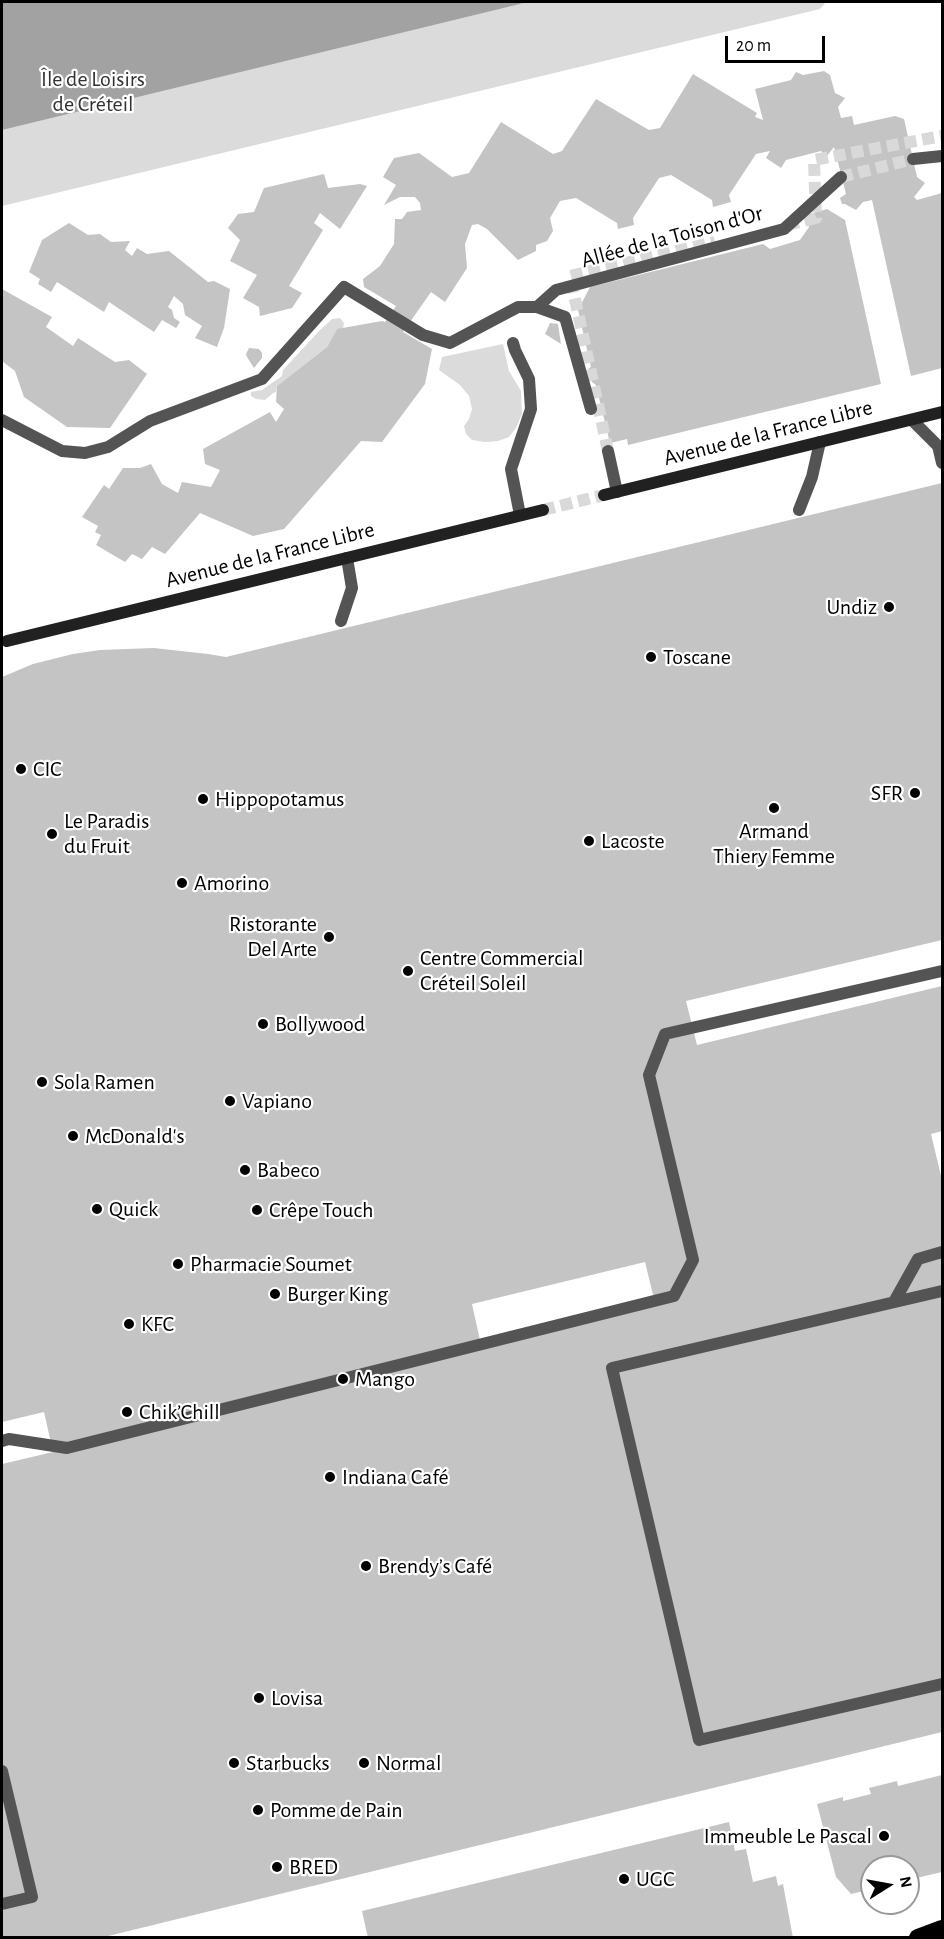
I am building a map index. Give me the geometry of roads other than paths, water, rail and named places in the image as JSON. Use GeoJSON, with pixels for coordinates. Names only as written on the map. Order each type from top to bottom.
{"type":"FeatureCollection","features":[{"type":"Feature","properties":{"kind":"highway"},"geometry":{"type":"LineString","coordinates":[[918,1938],[942,1929]]}},
{"type":"Feature","properties":{"kind":"street"},"geometry":{"type":"LineString","coordinates":[[913,159],[942,156]]}},
{"type":"Feature","properties":{"kind":"street","name":"Allée de la Toison d'Or"},"geometry":{"type":"LineString","coordinates":[[2,420],[62,451],[85,453],[108,447],[150,421],[262,379],[344,287],[423,335],[450,343],[518,307],[537,307],[556,290],[784,229],[841,177]]}},
{"type":"Feature","properties":{"kind":"street"},"geometry":{"type":"LineString","coordinates":[[537,307],[565,317],[591,410]]}},
{"type":"Feature","properties":{"kind":"street"},"geometry":{"type":"LineString","coordinates":[[513,343],[529,379],[531,409],[511,469],[520,515]]}},
{"type":"Feature","properties":{"kind":"street","name":"Avenue de la France Libre"},"geometry":{"type":"LineString","coordinates":[[608,451],[611,493],[942,412]]}},
{"type":"Feature","properties":{"kind":"street"},"geometry":{"type":"LineString","coordinates":[[912,420],[938,446],[942,463]]}},
{"type":"Feature","properties":{"kind":"street"},"geometry":{"type":"LineString","coordinates":[[799,510],[812,477],[820,442]]}},
{"type":"Feature","properties":{"kind":"street","name":"Avenue de la France Libre"},"geometry":{"type":"LineString","coordinates":[[7,640],[543,510]]}},
{"type":"Feature","properties":{"kind":"street"},"geometry":{"type":"LineString","coordinates":[[341,621],[352,588],[347,558]]}},
{"type":"Feature","properties":{"kind":"street"},"geometry":{"type":"LineString","coordinates":[[2,1441],[9,1439],[67,1448],[674,1296],[693,1260],[649,1075],[665,1034],[942,971]]}},
{"type":"Feature","properties":{"kind":"street"},"geometry":{"type":"LineString","coordinates":[[894,1302],[918,1259],[942,1252]]}},
{"type":"Feature","properties":{"kind":"street"},"geometry":{"type":"LineString","coordinates":[[942,1291],[612,1368],[699,1740],[942,1684]]}},
{"type":"Feature","properties":{"kind":"street"},"geometry":{"type":"LineString","coordinates":[[2,1771],[32,1897],[2,1905]]}},
{"type":"Feature","properties":{"kind":"tunnel"},"geometry":{"type":"LineString","coordinates":[[787,225],[816,218],[814,160],[942,136]]}},
{"type":"Feature","properties":{"kind":"tunnel"},"geometry":{"type":"LineString","coordinates":[[841,177],[913,159]]}},
{"type":"Feature","properties":{"kind":"tunnel"},"geometry":{"type":"LineString","coordinates":[[608,451],[570,276],[715,242]]}},
{"type":"Feature","properties":{"kind":"tunnel"},"geometry":{"type":"LineString","coordinates":[[543,510],[604,495]]}},
{"type":"Feature","properties":{"kind":"place","name":"Undiz"},"geometry":{"type":"Point","coordinates":[889,607]}},
{"type":"Feature","properties":{"kind":"place","name":"Toscane"},"geometry":{"type":"Point","coordinates":[651,657]}},
{"type":"Feature","properties":{"kind":"place","name":"CIC"},"geometry":{"type":"Point","coordinates":[21,769]}},
{"type":"Feature","properties":{"kind":"place","name":"SFR"},"geometry":{"type":"Point","coordinates":[915,793]}},
{"type":"Feature","properties":{"kind":"place","name":"Hippopotamus"},"geometry":{"type":"Point","coordinates":[203,799]}},
{"type":"Feature","properties":{"kind":"place","name":"Armand Thiery Femme"},"geometry":{"type":"Point","coordinates":[774,808]}},
{"type":"Feature","properties":{"kind":"place","name":"Le Paradis du Fruit"},"geometry":{"type":"Point","coordinates":[52,834]}},
{"type":"Feature","properties":{"kind":"place","name":"Lacoste"},"geometry":{"type":"Point","coordinates":[589,841]}},
{"type":"Feature","properties":{"kind":"place","name":"Amorino"},"geometry":{"type":"Point","coordinates":[182,883]}},
{"type":"Feature","properties":{"kind":"place","name":"Ristorante Del Arte"},"geometry":{"type":"Point","coordinates":[329,937]}},
{"type":"Feature","properties":{"kind":"place","name":"Centre Commercial Créteil Soleil"},"geometry":{"type":"Point","coordinates":[408,971]}},
{"type":"Feature","properties":{"kind":"place","name":"Bollywood"},"geometry":{"type":"Point","coordinates":[263,1024]}},
{"type":"Feature","properties":{"kind":"place","name":"Sola Ramen"},"geometry":{"type":"Point","coordinates":[42,1082]}},
{"type":"Feature","properties":{"kind":"place","name":"Vapiano"},"geometry":{"type":"Point","coordinates":[230,1101]}},
{"type":"Feature","properties":{"kind":"place","name":"McDonald's"},"geometry":{"type":"Point","coordinates":[73,1136]}},
{"type":"Feature","properties":{"kind":"place","name":"Babeco"},"geometry":{"type":"Point","coordinates":[245,1170]}},
{"type":"Feature","properties":{"kind":"place","name":"Quick"},"geometry":{"type":"Point","coordinates":[97,1209]}},
{"type":"Feature","properties":{"kind":"place","name":"Crêpe Touch"},"geometry":{"type":"Point","coordinates":[257,1210]}},
{"type":"Feature","properties":{"kind":"place","name":"Pharmacie Soumet"},"geometry":{"type":"Point","coordinates":[178,1264]}},
{"type":"Feature","properties":{"kind":"place","name":"Burger King"},"geometry":{"type":"Point","coordinates":[275,1294]}},
{"type":"Feature","properties":{"kind":"place","name":"KFC"},"geometry":{"type":"Point","coordinates":[129,1324]}},
{"type":"Feature","properties":{"kind":"place","name":"Mango"},"geometry":{"type":"Point","coordinates":[343,1379]}},
{"type":"Feature","properties":{"kind":"place","name":"Chik’Chill"},"geometry":{"type":"Point","coordinates":[127,1412]}},
{"type":"Feature","properties":{"kind":"place","name":"Indiana Café"},"geometry":{"type":"Point","coordinates":[330,1477]}},
{"type":"Feature","properties":{"kind":"place","name":"Brendy’s Café"},"geometry":{"type":"Point","coordinates":[366,1566]}},
{"type":"Feature","properties":{"kind":"place","name":"Lovisa"},"geometry":{"type":"Point","coordinates":[259,1698]}},
{"type":"Feature","properties":{"kind":"place","name":"Starbucks"},"geometry":{"type":"Point","coordinates":[234,1763]}},
{"type":"Feature","properties":{"kind":"place","name":"Normal"},"geometry":{"type":"Point","coordinates":[364,1763]}},
{"type":"Feature","properties":{"kind":"place","name":"Pomme de Pain"},"geometry":{"type":"Point","coordinates":[258,1810]}},
{"type":"Feature","properties":{"kind":"place","name":"Immeuble Le Pascal"},"geometry":{"type":"Point","coordinates":[884,1836]}},
{"type":"Feature","properties":{"kind":"place","name":"BRED"},"geometry":{"type":"Point","coordinates":[277,1867]}},
{"type":"Feature","properties":{"kind":"place","name":"UGC"},"geometry":{"type":"Point","coordinates":[624,1879]}},
{"type":"Feature","properties":{"kind":"park label","name":"Île de Loisirs de Créteil"},"geometry":{"type":"Point","coordinates":[93,92]}}]}
